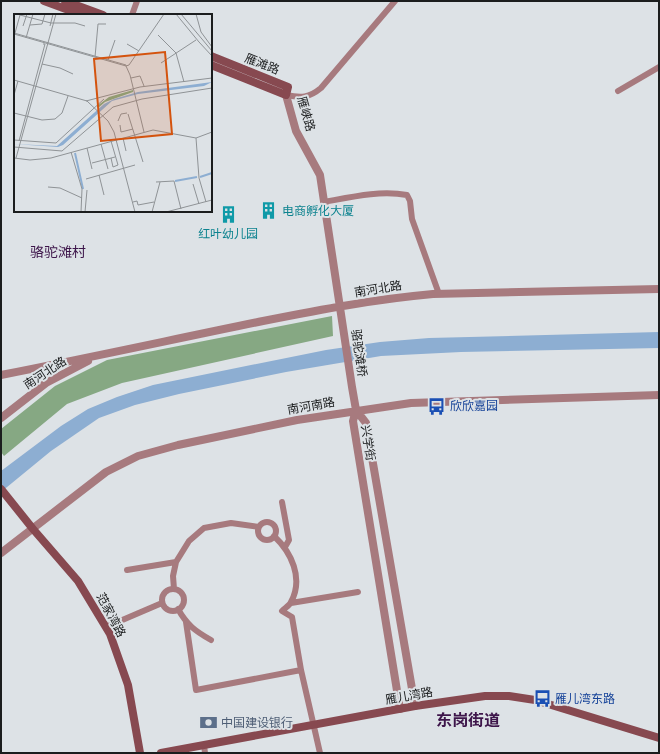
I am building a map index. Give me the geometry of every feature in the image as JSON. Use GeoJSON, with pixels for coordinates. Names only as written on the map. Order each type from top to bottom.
{"type":"FeatureCollection","features":[{"type":"Feature","properties":{"kind":"main road"},"geometry":{"type":"LineString","coordinates":[[44,1],[79,14]]}},
{"type":"Feature","properties":{"kind":"main road"},"geometry":{"type":"LineString","coordinates":[[65,1],[100,14]]}},
{"type":"Feature","properties":{"kind":"main road","name":"雁滩路"},"geometry":{"type":"LineString","coordinates":[[212,56],[288,87],[286,95],[212,65]]}},
{"type":"Feature","properties":{"kind":"main road","name":"范家湾路"},"geometry":{"type":"LineString","coordinates":[[1,489],[17,510],[78,581],[110,634],[128,685],[140,753]]}},
{"type":"Feature","properties":{"kind":"main road","name":"雁儿湾路"},"geometry":{"type":"LineString","coordinates":[[161,753],[204,749],[415,706],[485,696],[509,696],[535,700],[659,738]]}},
{"type":"Feature","properties":{"kind":"street"},"geometry":{"type":"LineString","coordinates":[[132,14],[137,1]]}},
{"type":"Feature","properties":{"kind":"street","name":"雁峡路"},"geometry":{"type":"LineString","coordinates":[[339,307],[320,175],[296,131],[286,95],[300,98],[313,94],[321,88],[395,1]]}},
{"type":"Feature","properties":{"kind":"street"},"geometry":{"type":"LineString","coordinates":[[618,91],[659,67]]}},
{"type":"Feature","properties":{"kind":"street"},"geometry":{"type":"LineString","coordinates":[[324,202],[373,194],[398,193],[407,195],[410,200],[412,219],[439,294]]}},
{"type":"Feature","properties":{"kind":"street","name":"南河北路"},"geometry":{"type":"LineString","coordinates":[[1,375],[143,345],[402,296],[659,289]]}},
{"type":"Feature","properties":{"kind":"street","name":"骆驼滩桥"},"geometry":{"type":"LineString","coordinates":[[339,307],[356,410]]}},
{"type":"Feature","properties":{"kind":"street","name":"南河北路"},"geometry":{"type":"LineString","coordinates":[[1,418],[46,383],[86,361],[105,354]]}},
{"type":"Feature","properties":{"kind":"street","name":"南河南路"},"geometry":{"type":"LineString","coordinates":[[1,553],[106,472],[138,456],[186,443],[298,420],[356,410],[411,403],[659,395]]}},
{"type":"Feature","properties":{"kind":"street","name":"兴学街"},"geometry":{"type":"LineString","coordinates":[[356,410],[366,423],[415,706]]}},
{"type":"Feature","properties":{"kind":"street","name":"兴学街"},"geometry":{"type":"LineString","coordinates":[[356,410],[353,421],[400,709]]}},
{"type":"Feature","properties":{"kind":"street"},"geometry":{"type":"LineString","coordinates":[[282,502],[289,540],[285,547]]}},
{"type":"Feature","properties":{"kind":"street"},"geometry":{"type":"LineString","coordinates":[[174,589],[173,576],[176,562],[189,541],[204,528],[231,523],[259,527]]}},
{"type":"Feature","properties":{"kind":"street"},"geometry":{"type":"LineString","coordinates":[[263,523],[271,524],[275,530],[274,536],[270,539],[262,539],[258,532],[259,527],[263,523]]}},
{"type":"Feature","properties":{"kind":"street"},"geometry":{"type":"LineString","coordinates":[[274,536],[285,547],[291,557],[296,572],[296,588],[291,603],[282,611],[292,617],[300,670],[320,753]]}},
{"type":"Feature","properties":{"kind":"street"},"geometry":{"type":"LineString","coordinates":[[127,570],[176,562]]}},
{"type":"Feature","properties":{"kind":"street"},"geometry":{"type":"LineString","coordinates":[[174,589],[179,591],[183,599],[182,605],[178,609],[169,610],[162,603],[162,597],[165,592],[174,589]]}},
{"type":"Feature","properties":{"kind":"street"},"geometry":{"type":"LineString","coordinates":[[291,603],[358,592]]}},
{"type":"Feature","properties":{"kind":"street"},"geometry":{"type":"LineString","coordinates":[[106,627],[162,603]]}},
{"type":"Feature","properties":{"kind":"street"},"geometry":{"type":"LineString","coordinates":[[178,609],[186,622],[197,633],[211,640]]}},
{"type":"Feature","properties":{"kind":"street"},"geometry":{"type":"LineString","coordinates":[[186,622],[196,690],[300,670]]}},
{"type":"Feature","properties":{"kind":"green space"},"geometry":{"type":"Polygon","coordinates":[[[332,316],[333,336],[122,383],[67,404],[4,456],[1,452],[1,429],[55,386],[107,360],[332,316]]]}},
{"type":"Feature","properties":{"kind":"water"},"geometry":{"type":"Polygon","coordinates":[[[659,332],[659,348],[461,352],[381,356],[286,372],[179,394],[135,405],[99,418],[51,451],[1,492],[1,471],[61,426],[88,409],[117,397],[153,385],[326,350],[380,342],[429,338],[659,332]]]}},
{"type":"Feature","properties":{"kind":"place","name":"电商孵化大厦"},"geometry":{"type":"Point","coordinates":[269,211]}},
{"type":"Feature","properties":{"kind":"place","name":"红叶幼儿园"},"geometry":{"type":"Point","coordinates":[228,215]}},
{"type":"Feature","properties":{"kind":"place","name":"欣欣嘉园"},"geometry":{"type":"Point","coordinates":[437,406]}},
{"type":"Feature","properties":{"kind":"place","name":"雁儿湾东路"},"geometry":{"type":"Point","coordinates":[542,699]}},
{"type":"Feature","properties":{"kind":"place","name":"中国建设银行"},"geometry":{"type":"Point","coordinates":[208,723]}},
{"type":"Feature","properties":{"kind":"district","name":"骆驼滩村"},"geometry":{"type":"Point","coordinates":[58,252]}},
{"type":"Feature","properties":{"kind":"district","name":"东岗街道"},"geometry":{"type":"Point","coordinates":[468,720]}}]}
